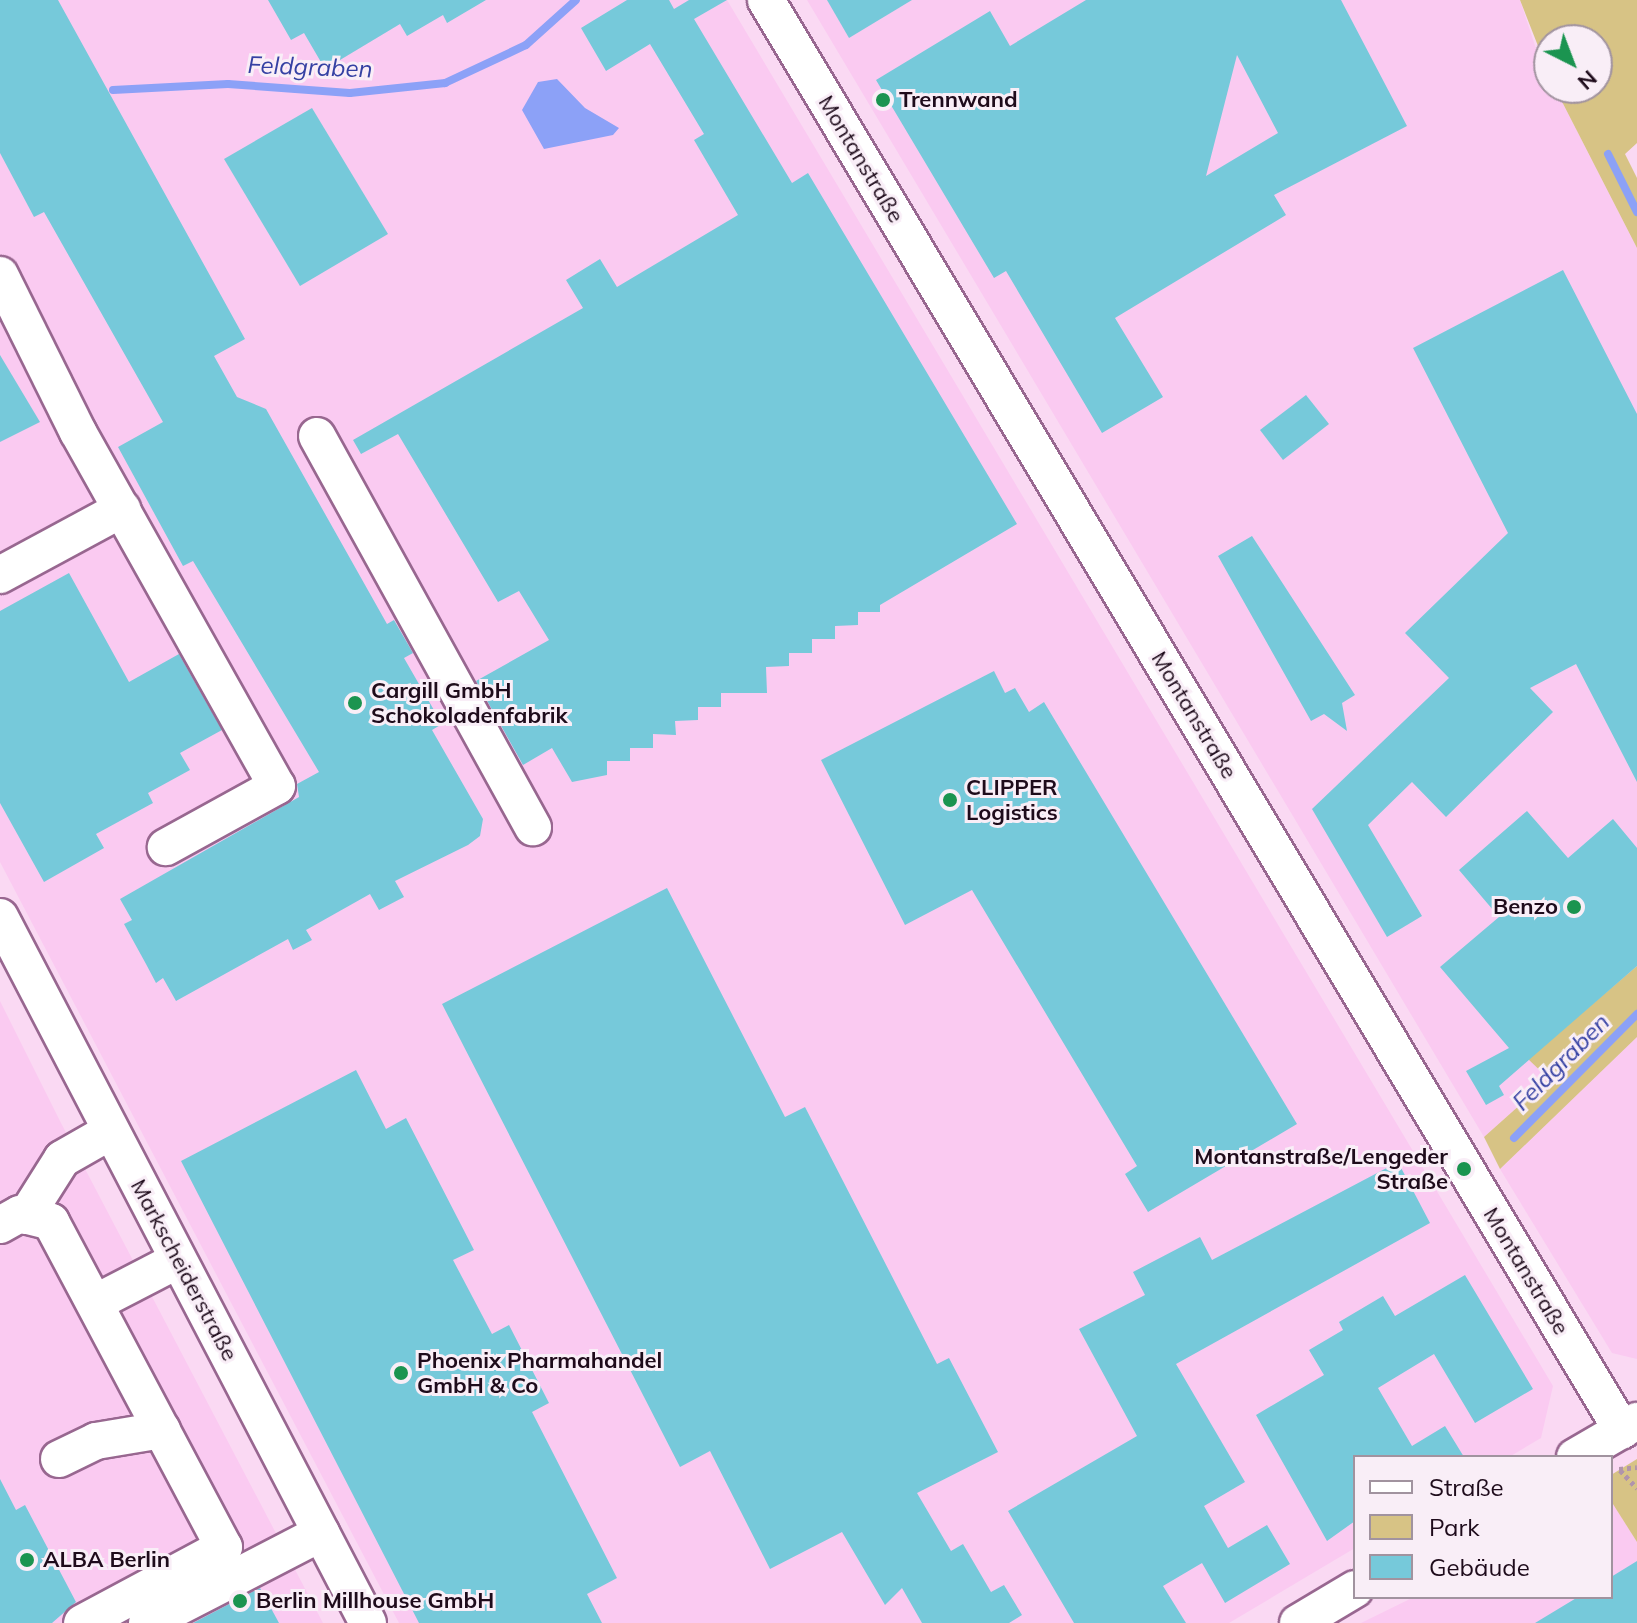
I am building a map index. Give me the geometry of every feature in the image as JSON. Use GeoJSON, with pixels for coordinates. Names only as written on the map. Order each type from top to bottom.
{"type":"FeatureCollection","features":[{"type":"Feature","properties":{"kind":"street","name":"Montanstraße"},"geometry":{"type":"LineString","coordinates":[[766,0],[1624,1446]]}},
{"type":"Feature","properties":{"kind":"street"},"geometry":{"type":"LineString","coordinates":[[0,275],[122,509],[277,786],[166,847]]}},
{"type":"Feature","properties":{"kind":"street"},"geometry":{"type":"LineString","coordinates":[[317,436],[533,827]]}},
{"type":"Feature","properties":{"kind":"street"},"geometry":{"type":"LineString","coordinates":[[0,575],[122,509]]}},
{"type":"Feature","properties":{"kind":"street","name":"Markscheiderstraße"},"geometry":{"type":"LineString","coordinates":[[0,917],[368,1623]]}},
{"type":"Feature","properties":{"kind":"street"},"geometry":{"type":"LineString","coordinates":[[13,1220],[62,1159],[111,1131]]}},
{"type":"Feature","properties":{"kind":"street"},"geometry":{"type":"LineString","coordinates":[[13,1220],[51,1222],[224,1547],[82,1623]]}},
{"type":"Feature","properties":{"kind":"street"},"geometry":{"type":"LineString","coordinates":[[95,1303],[178,1260]]}},
{"type":"Feature","properties":{"kind":"street"},"geometry":{"type":"LineString","coordinates":[[59,1459],[96,1441],[162,1430]]}},
{"type":"Feature","properties":{"kind":"street"},"geometry":{"type":"LineString","coordinates":[[1584,1455],[1624,1446]]}},
{"type":"Feature","properties":{"kind":"street"},"geometry":{"type":"LineString","coordinates":[[147,1623],[321,1533]]}},
{"type":"Feature","properties":{"kind":"street"},"geometry":{"type":"LineString","coordinates":[[1298,1623],[1353,1590]]}},
{"type":"Feature","properties":{"kind":"path"},"geometry":{"type":"LineString","coordinates":[[1624,1446],[1637,1467]]}},
{"type":"Feature","properties":{"kind":"path"},"geometry":{"type":"LineString","coordinates":[[1624,1446],[1637,1488]]}},
{"type":"Feature","properties":{"kind":"shaded area"},"geometry":{"type":"Polygon","coordinates":[[[0,0],[727,0],[1553,1386],[1541,1438],[1512,1455],[1353,1455],[1353,1549],[1229,1623],[399,1623],[0,862],[0,0]]]}},
{"type":"Feature","properties":{"kind":"shaded area"},"geometry":{"type":"Polygon","coordinates":[[[807,0],[1520,0],[1533,39],[1533,104],[1563,104],[1637,248],[1637,966],[1529,1059],[1549,1079],[1484,1137],[807,0]]]}},
{"type":"Feature","properties":{"kind":"shaded area"},"geometry":{"type":"Polygon","coordinates":[[[0,1001],[61,1123],[323,1623],[0,1623],[0,1001]]]}},
{"type":"Feature","properties":{"kind":"shaded area"},"geometry":{"type":"Polygon","coordinates":[[[1637,1037],[1637,1359],[1612,1353],[1500,1169],[1637,1037]]]}},
{"type":"Feature","properties":{"kind":"shaded area"},"geometry":{"type":"Polygon","coordinates":[[[1613,1504],[1637,1542],[1637,1623],[1361,1623],[1410,1599],[1613,1599],[1613,1504]]]}},
{"type":"Feature","properties":{"kind":"green space"},"geometry":{"type":"Polygon","coordinates":[[[1520,0],[1637,0],[1637,143],[1625,154],[1637,178],[1637,248],[1563,104],[1613,104],[1613,24],[1533,24],[1533,33],[1520,0]]]}},
{"type":"Feature","properties":{"kind":"green space"},"geometry":{"type":"Polygon","coordinates":[[[1637,966],[1637,1037],[1500,1169],[1484,1137],[1549,1079],[1528,1059],[1637,966]]]}},
{"type":"Feature","properties":{"kind":"green space"},"geometry":{"type":"Polygon","coordinates":[[[1637,1459],[1637,1542],[1613,1504],[1613,1474],[1637,1459]]]}},
{"type":"Feature","properties":{"kind":"water"},"geometry":{"type":"Polygon","coordinates":[[[557,79],[585,108],[619,128],[613,135],[544,149],[522,110],[538,82],[557,79]]]}},
{"type":"Feature","properties":{"kind":"building","name":"Cargill GmbH Schokoladenfabrik"},"geometry":{"type":"Polygon","coordinates":[[[0,0],[58,0],[245,339],[214,356],[237,397],[266,409],[387,624],[394,620],[413,653],[404,658],[442,724],[432,730],[483,819],[480,836],[468,845],[395,881],[404,897],[379,910],[370,894],[306,930],[312,940],[293,950],[288,939],[176,1001],[163,978],[156,983],[124,924],[132,920],[120,899],[299,797],[297,784],[319,772],[193,561],[183,566],[118,447],[163,422],[44,212],[34,217],[0,153],[0,0]]]}},
{"type":"Feature","properties":{"kind":"building"},"geometry":{"type":"Polygon","coordinates":[[[268,0],[486,0],[447,23],[443,15],[407,36],[400,24],[325,69],[304,33],[291,40],[268,0]]]}},
{"type":"Feature","properties":{"kind":"building"},"geometry":{"type":"Polygon","coordinates":[[[627,0],[669,0],[674,9],[689,0],[727,0],[694,19],[792,183],[808,173],[1017,524],[880,605],[880,612],[858,612],[858,625],[835,626],[835,639],[812,639],[812,653],[789,653],[789,666],[766,667],[767,693],[721,693],[721,707],[698,707],[698,720],[675,721],[676,735],[653,734],[653,748],[630,748],[630,761],[607,761],[607,775],[572,782],[552,748],[523,765],[476,681],[549,640],[519,591],[498,602],[398,434],[361,454],[353,440],[583,308],[566,280],[600,259],[617,287],[738,215],[694,140],[704,134],[650,44],[606,71],[581,28],[627,0]]]}},
{"type":"Feature","properties":{"kind":"building"},"geometry":{"type":"Polygon","coordinates":[[[827,0],[912,0],[849,38],[827,0]]]}},
{"type":"Feature","properties":{"kind":"building"},"geometry":{"type":"Polygon","coordinates":[[[1086,0],[1341,0],[1407,126],[1274,195],[1286,215],[1115,318],[1163,397],[1102,433],[1006,271],[994,278],[876,80],[990,11],[1010,46],[1086,0]],[[1237,55],[1206,176],[1278,133],[1237,55]]]}},
{"type":"Feature","properties":{"kind":"building"},"geometry":{"type":"Polygon","coordinates":[[[312,108],[388,234],[300,286],[224,159],[312,108]]]}},
{"type":"Feature","properties":{"kind":"building"},"geometry":{"type":"Polygon","coordinates":[[[1563,270],[1637,414],[1637,782],[1576,664],[1530,688],[1553,712],[1446,817],[1412,782],[1368,825],[1422,916],[1387,937],[1312,809],[1449,678],[1405,633],[1508,533],[1413,348],[1563,270]]]}},
{"type":"Feature","properties":{"kind":"building"},"geometry":{"type":"Polygon","coordinates":[[[0,355],[40,422],[0,442],[0,355]]]}},
{"type":"Feature","properties":{"kind":"building"},"geometry":{"type":"Polygon","coordinates":[[[1306,395],[1329,424],[1283,460],[1260,430],[1306,395]]]}},
{"type":"Feature","properties":{"kind":"building"},"geometry":{"type":"Polygon","coordinates":[[[1252,536],[1355,695],[1342,703],[1347,731],[1324,714],[1311,721],[1218,556],[1252,536]]]}},
{"type":"Feature","properties":{"kind":"building"},"geometry":{"type":"Polygon","coordinates":[[[69,573],[129,682],[179,654],[222,730],[180,753],[190,770],[148,793],[153,803],[96,834],[104,848],[44,882],[0,803],[0,611],[69,573]]]}},
{"type":"Feature","properties":{"kind":"building"},"geometry":{"type":"Polygon","coordinates":[[[994,671],[1005,693],[1015,688],[1029,712],[1044,702],[1297,1124],[1148,1212],[1125,1174],[1137,1166],[972,890],[905,925],[821,760],[994,671]]]}},
{"type":"Feature","properties":{"kind":"building","name":"Benzo"},"geometry":{"type":"Polygon","coordinates":[[[1527,811],[1568,858],[1613,819],[1637,848],[1637,966],[1499,1086],[1504,1095],[1486,1105],[1466,1071],[1509,1048],[1440,967],[1499,917],[1459,870],[1527,811]]]}},
{"type":"Feature","properties":{"kind":"building"},"geometry":{"type":"Polygon","coordinates":[[[667,888],[785,1117],[805,1107],[937,1364],[949,1358],[998,1452],[917,1493],[951,1551],[963,1544],[991,1592],[1004,1585],[1022,1615],[1009,1623],[922,1623],[902,1588],[885,1605],[842,1532],[770,1569],[710,1451],[680,1467],[442,1004],[667,888]]]}},
{"type":"Feature","properties":{"kind":"building","name":"Phoenix Pharmahandel GmbH & Co"},"geometry":{"type":"Polygon","coordinates":[[[356,1070],[386,1129],[406,1118],[474,1250],[453,1260],[492,1334],[509,1325],[549,1403],[532,1412],[617,1578],[587,1594],[602,1623],[419,1623],[181,1161],[356,1070]]]}},
{"type":"Feature","properties":{"kind":"building"},"geometry":{"type":"Polygon","coordinates":[[[1398,1162],[1430,1223],[1176,1364],[1245,1482],[1204,1506],[1228,1548],[1267,1525],[1290,1564],[1225,1603],[1202,1563],[1163,1586],[1186,1623],[1074,1623],[1008,1511],[1137,1436],[1079,1329],[1145,1295],[1133,1272],[1200,1237],[1212,1260],[1398,1162]]]}},
{"type":"Feature","properties":{"kind":"building"},"geometry":{"type":"Polygon","coordinates":[[[1465,1275],[1533,1389],[1475,1423],[1434,1354],[1378,1388],[1412,1446],[1445,1426],[1463,1455],[1353,1455],[1353,1522],[1327,1541],[1256,1415],[1324,1375],[1309,1350],[1343,1330],[1339,1322],[1383,1296],[1395,1316],[1465,1275]]]}},
{"type":"Feature","properties":{"kind":"building","name":"ALBA Berlin"},"geometry":{"type":"Polygon","coordinates":[[[0,1479],[16,1510],[25,1505],[76,1602],[52,1623],[0,1623],[0,1479]]]}},
{"type":"Feature","properties":{"kind":"building"},"geometry":{"type":"Polygon","coordinates":[[[1637,1561],[1637,1623],[1535,1623],[1575,1599],[1613,1599],[1613,1576],[1637,1561]]]}},
{"type":"Feature","properties":{"kind":"building","name":"Berlin Millhouse GmbH"},"geometry":{"type":"Polygon","coordinates":[[[260,1588],[279,1623],[193,1623],[260,1588]]]}},
{"type":"Feature","properties":{"kind":"waterway","name":"Feldgraben"},"geometry":{"type":"LineString","coordinates":[[113,90],[228,84],[350,93],[445,83],[526,45],[576,0]]}},
{"type":"Feature","properties":{"kind":"waterway","name":"Feldgraben"},"geometry":{"type":"LineString","coordinates":[[1608,154],[1637,212]]}},
{"type":"Feature","properties":{"kind":"waterway","name":"Feldgraben"},"geometry":{"type":"LineString","coordinates":[[1514,1138],[1637,1014]]}},
{"type":"Feature","properties":{"kind":"place","name":"Trennwand"},"geometry":{"type":"Point","coordinates":[883,100]}},
{"type":"Feature","properties":{"kind":"place","name":"Cargill GmbH Schokoladenfabrik"},"geometry":{"type":"Point","coordinates":[355,703]}},
{"type":"Feature","properties":{"kind":"place","name":"CLIPPER Logistics"},"geometry":{"type":"Point","coordinates":[950,800]}},
{"type":"Feature","properties":{"kind":"place","name":"Benzo"},"geometry":{"type":"Point","coordinates":[1574,907]}},
{"type":"Feature","properties":{"kind":"place","name":"Montanstraße/Lengeder Straße"},"geometry":{"type":"Point","coordinates":[1464,1169]}},
{"type":"Feature","properties":{"kind":"place","name":"Phoenix Pharmahandel GmbH & Co"},"geometry":{"type":"Point","coordinates":[401,1373]}},
{"type":"Feature","properties":{"kind":"place","name":"ALBA Berlin"},"geometry":{"type":"Point","coordinates":[27,1560]}},
{"type":"Feature","properties":{"kind":"place","name":"Berlin Millhouse GmbH"},"geometry":{"type":"Point","coordinates":[240,1601]}}]}
